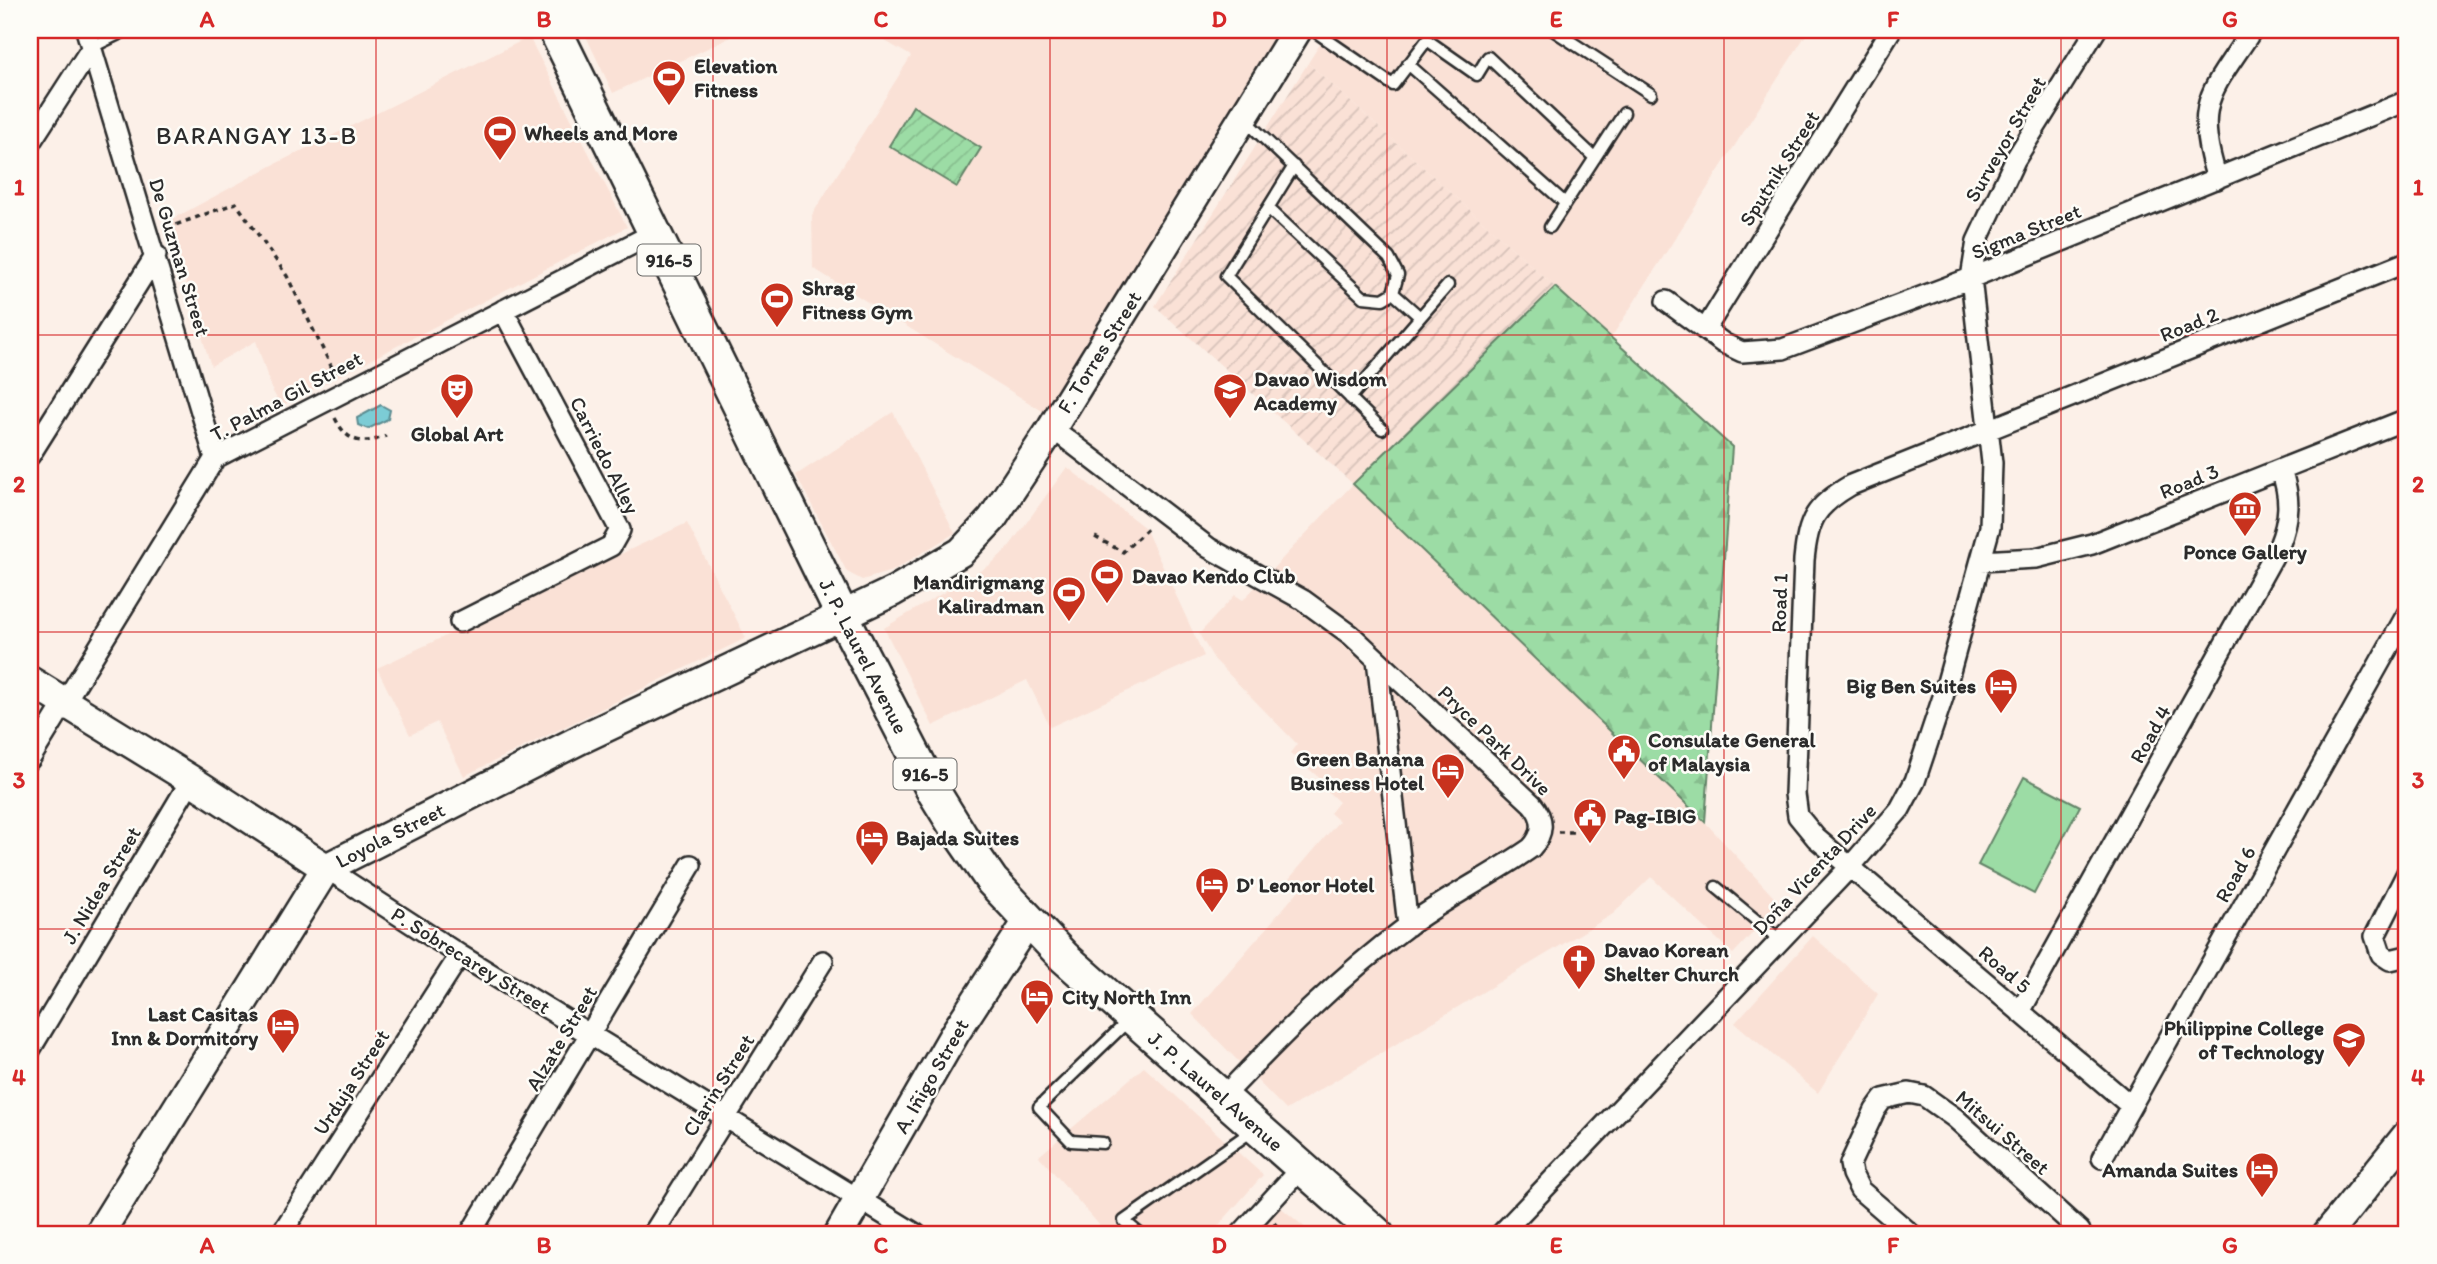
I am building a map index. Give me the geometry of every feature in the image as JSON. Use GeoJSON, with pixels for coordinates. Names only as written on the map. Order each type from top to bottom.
{"type":"FeatureCollection","features":[{"type":"Feature","properties":{"kind":"main road","name":"J. P. Laurel Avenue"},"geometry":{"type":"LineString","coordinates":[[555,30],[842,614],[932,789],[961,836],[992,881],[1028,921],[1222,1098],[1377,1234]]}},
{"type":"Feature","properties":{"kind":"main road","name":"F. Torres Street"},"geometry":{"type":"LineString","coordinates":[[842,614],[940,566],[970,545],[992,519],[1052,428],[1297,30]]}},
{"type":"Feature","properties":{"kind":"main road","name":"Loyola Street"},"geometry":{"type":"LineString","coordinates":[[99,1234],[326,868],[581,739],[842,614]]}},
{"type":"Feature","properties":{"kind":"main road","name":"P. Sobrecarey Street"},"geometry":{"type":"LineString","coordinates":[[30,681],[191,780],[326,868]]}},
{"type":"Feature","properties":{"kind":"main road","name":"A. Iñigo Street"},"geometry":{"type":"LineString","coordinates":[[839,1234],[955,1032],[1028,921]]}},
{"type":"Feature","properties":{"kind":"main road"},"geometry":{"type":"LineString","coordinates":[[2327,1234],[2401,1147]]}},
{"type":"Feature","properties":{"kind":"street","name":"Sputnik Street"},"geometry":{"type":"LineString","coordinates":[[1705,330],[1891,30]]}},
{"type":"Feature","properties":{"kind":"street","name":"Surveyor Street"},"geometry":{"type":"LineString","coordinates":[[1971,278],[1977,241],[1996,195],[2096,30]]}},
{"type":"Feature","properties":{"kind":"street"},"geometry":{"type":"LineString","coordinates":[[2217,179],[2204,128],[2206,109],[2213,90],[2252,30]]}},
{"type":"Feature","properties":{"kind":"street"},"geometry":{"type":"LineString","coordinates":[[30,143],[89,38]]}},
{"type":"Feature","properties":{"kind":"street","name":"De Guzman Street"},"geometry":{"type":"LineString","coordinates":[[89,38],[215,457]]}},
{"type":"Feature","properties":{"kind":"street","name":"Sigma Street"},"geometry":{"type":"LineString","coordinates":[[1666,301],[1723,343],[1742,352],[1783,349],[1971,278],[2407,101]]}},
{"type":"Feature","properties":{"kind":"street","name":"T. Palma Gil Street"},"geometry":{"type":"LineString","coordinates":[[30,760],[215,457],[656,232]]}},
{"type":"Feature","properties":{"kind":"street"},"geometry":{"type":"LineString","coordinates":[[30,455],[156,255]]}},
{"type":"Feature","properties":{"kind":"street","name":"Road 2"},"geometry":{"type":"LineString","coordinates":[[1988,428],[2407,262]]}},
{"type":"Feature","properties":{"kind":"street","name":"Doña Vicenta Drive"},"geometry":{"type":"LineString","coordinates":[[1501,1234],[1850,867],[1900,809],[1915,781],[1943,697],[1981,561],[1993,496],[1971,278]]}},
{"type":"Feature","properties":{"kind":"street","name":"Carriedo Alley"},"geometry":{"type":"LineString","coordinates":[[460,622],[611,546],[620,530],[503,310]]}},
{"type":"Feature","properties":{"kind":"street","name":"Road 3"},"geometry":{"type":"LineString","coordinates":[[1981,561],[2062,554],[2407,419]]}},
{"type":"Feature","properties":{"kind":"street","name":"Pryce Park Drive"},"geometry":{"type":"LineString","coordinates":[[1052,428],[1234,564],[1303,600],[1351,635],[1532,804],[1541,821],[1542,831],[1531,848],[1408,926],[1344,977],[1222,1098]]}},
{"type":"Feature","properties":{"kind":"street","name":"Road 1"},"geometry":{"type":"LineString","coordinates":[[1850,867],[1805,827],[1795,806],[1804,560],[1811,522],[1820,507],[1852,485],[1988,428]]}},
{"type":"Feature","properties":{"kind":"street","name":"Road 4"},"geometry":{"type":"LineString","coordinates":[[2020,1012],[2280,546],[2290,510],[2289,492],[2281,470]]}},
{"type":"Feature","properties":{"kind":"street","name":"Road 6"},"geometry":{"type":"LineString","coordinates":[[2102,1158],[2407,614]]}},
{"type":"Feature","properties":{"kind":"street"},"geometry":{"type":"LineString","coordinates":[[1377,660],[1408,926]]}},
{"type":"Feature","properties":{"kind":"street","name":"J. Nidea Street"},"geometry":{"type":"LineString","coordinates":[[30,1050],[191,780]]}},
{"type":"Feature","properties":{"kind":"street","name":"Alzate Street"},"geometry":{"type":"LineString","coordinates":[[470,1234],[691,865]]}},
{"type":"Feature","properties":{"kind":"street","name":"Road 5"},"geometry":{"type":"LineString","coordinates":[[1850,867],[2131,1106]]}},
{"type":"Feature","properties":{"kind":"street","name":"P. Sobrecarey Street"},"geometry":{"type":"LineString","coordinates":[[326,868],[460,955],[916,1234]]}},
{"type":"Feature","properties":{"kind":"street"},"geometry":{"type":"LineString","coordinates":[[2398,958],[2381,954],[2375,936],[2407,873]]}},
{"type":"Feature","properties":{"kind":"street","name":"Urduja Street"},"geometry":{"type":"LineString","coordinates":[[281,1234],[460,955]]}},
{"type":"Feature","properties":{"kind":"street","name":"Clarin Street"},"geometry":{"type":"LineString","coordinates":[[653,1234],[823,961]]}},
{"type":"Feature","properties":{"kind":"street","name":"Mitsui Street"},"geometry":{"type":"LineString","coordinates":[[1911,1234],[1860,1190],[1850,1164],[1875,1110],[1883,1099],[1909,1093],[1924,1096],[1955,1118],[2080,1231],[2077,1234]]}},
{"type":"Feature","properties":{"kind":"street"},"geometry":{"type":"LineString","coordinates":[[1241,1234],[1302,1167]]}},
{"type":"Feature","properties":{"kind":"lane"},"geometry":{"type":"LineString","coordinates":[[89,38],[127,30]]}},
{"type":"Feature","properties":{"kind":"lane"},"geometry":{"type":"LineString","coordinates":[[1313,30],[1393,85],[1427,40],[1477,75],[1488,57],[1595,158]]}},
{"type":"Feature","properties":{"kind":"lane"},"geometry":{"type":"LineString","coordinates":[[1553,30],[1651,94]]}},
{"type":"Feature","properties":{"kind":"lane"},"geometry":{"type":"LineString","coordinates":[[1408,64],[1565,203]]}},
{"type":"Feature","properties":{"kind":"lane"},"geometry":{"type":"LineString","coordinates":[[1550,227],[1624,113]]}},
{"type":"Feature","properties":{"kind":"lane"},"geometry":{"type":"LineString","coordinates":[[1243,118],[1389,258],[1398,275],[1393,293],[1383,299],[1363,298],[1268,208]]}},
{"type":"Feature","properties":{"kind":"lane"},"geometry":{"type":"LineString","coordinates":[[1294,166],[1226,275],[1382,429]]}},
{"type":"Feature","properties":{"kind":"lane"},"geometry":{"type":"LineString","coordinates":[[1350,398],[1448,285]]}},
{"type":"Feature","properties":{"kind":"lane"},"geometry":{"type":"LineString","coordinates":[[1393,293],[1420,317]]}},
{"type":"Feature","properties":{"kind":"lane"},"geometry":{"type":"LineString","coordinates":[[1716,887],[1780,940]]}},
{"type":"Feature","properties":{"kind":"lane"},"geometry":{"type":"LineString","coordinates":[[1103,1143],[1071,1141],[1039,1107],[1132,1017]]}},
{"type":"Feature","properties":{"kind":"lane"},"geometry":{"type":"LineString","coordinates":[[1140,1234],[1124,1221],[1257,1127]]}},
{"type":"Feature","properties":{"kind":"path"},"geometry":{"type":"LineString","coordinates":[[150,235],[236,203],[287,276],[335,396],[342,433],[356,440],[371,442],[386,436]]}},
{"type":"Feature","properties":{"kind":"path"},"geometry":{"type":"LineString","coordinates":[[1095,537],[1123,552],[1163,513]]}},
{"type":"Feature","properties":{"kind":"path"},"geometry":{"type":"LineString","coordinates":[[1274,1223],[1284,1234]]}},
{"type":"Feature","properties":{"kind":"shaded area"},"geometry":{"type":"Polygon","coordinates":[[[583,30],[717,30],[731,37],[613,93],[583,30]]]}},
{"type":"Feature","properties":{"kind":"shaded area"},"geometry":{"type":"Polygon","coordinates":[[[866,30],[1281,30],[1044,412],[813,268],[812,215],[911,56],[866,30]]]}},
{"type":"Feature","properties":{"kind":"shaded area"},"geometry":{"type":"Polygon","coordinates":[[[1329,30],[1809,30],[1611,338],[1308,63],[1329,30]]]}},
{"type":"Feature","properties":{"kind":"shaded area"},"geometry":{"type":"Polygon","coordinates":[[[529,37],[627,227],[281,406],[271,388],[256,341],[211,366],[167,222],[273,165],[529,37]]]}},
{"type":"Feature","properties":{"kind":"shaded area"},"geometry":{"type":"Polygon","coordinates":[[[1308,63],[1555,287],[1353,484],[1155,306],[1308,63]]]}},
{"type":"Feature","properties":{"kind":"shaded area"},"geometry":{"type":"Polygon","coordinates":[[[893,412],[955,533],[892,571],[862,580],[847,572],[796,475],[893,412]]]}},
{"type":"Feature","properties":{"kind":"shaded area"},"geometry":{"type":"Polygon","coordinates":[[[1067,467],[1145,528],[1204,656],[1050,727],[1027,680],[933,726],[884,628],[990,565],[1008,548],[1067,467]]]}},
{"type":"Feature","properties":{"kind":"shaded area"},"geometry":{"type":"Polygon","coordinates":[[[1353,484],[1705,822],[1780,904],[1733,954],[1651,877],[1613,914],[1286,1110],[1192,1014],[1300,889],[1289,879],[1339,821],[1330,813],[1339,802],[1320,785],[1323,781],[1290,753],[1297,744],[1214,659],[1199,634],[1235,595],[1243,600],[1353,484]]]}},
{"type":"Feature","properties":{"kind":"shaded area"},"geometry":{"type":"Polygon","coordinates":[[[687,523],[746,638],[464,776],[437,722],[410,735],[377,668],[687,523]]]}},
{"type":"Feature","properties":{"kind":"shaded area"},"geometry":{"type":"Polygon","coordinates":[[[1813,936],[1878,994],[1818,1093],[1735,1023],[1813,936]]]}},
{"type":"Feature","properties":{"kind":"shaded area"},"geometry":{"type":"Polygon","coordinates":[[[1144,1067],[1263,1175],[1211,1234],[1098,1234],[1101,1227],[1039,1156],[1144,1067]]]}},
{"type":"Feature","properties":{"kind":"shaded area"},"geometry":{"type":"Polygon","coordinates":[[[1279,1206],[1313,1234],[1256,1234],[1279,1206]]]}},
{"type":"Feature","properties":{"kind":"green space"},"geometry":{"type":"Polygon","coordinates":[[[913,106],[981,148],[957,187],[889,146],[913,106]]]}},
{"type":"Feature","properties":{"kind":"green space"},"geometry":{"type":"Polygon","coordinates":[[[1555,287],[1732,447],[1705,822],[1353,484],[1555,287]]]}},
{"type":"Feature","properties":{"kind":"green space"},"geometry":{"type":"Polygon","coordinates":[[[2024,777],[2080,806],[2034,894],[1978,865],[2024,777]]]}},
{"type":"Feature","properties":{"kind":"water"},"geometry":{"type":"Polygon","coordinates":[[[381,405],[390,410],[388,419],[368,429],[358,425],[357,418],[381,405]]]}},
{"type":"Feature","properties":{"kind":"place","name":"Elevation Fitness"},"geometry":{"type":"Point","coordinates":[669,107]}},
{"type":"Feature","properties":{"kind":"place","name":"Wheels and More"},"geometry":{"type":"Point","coordinates":[500,162]}},
{"type":"Feature","properties":{"kind":"place","name":"Shrag Fitness Gym"},"geometry":{"type":"Point","coordinates":[777,329]}},
{"type":"Feature","properties":{"kind":"place","name":"Global Art"},"geometry":{"type":"Point","coordinates":[457,420]}},
{"type":"Feature","properties":{"kind":"place","name":"Davao Wisdom Academy"},"geometry":{"type":"Point","coordinates":[1230,420]}},
{"type":"Feature","properties":{"kind":"place","name":"Ponce Gallery"},"geometry":{"type":"Point","coordinates":[2245,538]}},
{"type":"Feature","properties":{"kind":"place","name":"Davao Kendo Club"},"geometry":{"type":"Point","coordinates":[1107,605]}},
{"type":"Feature","properties":{"kind":"place","name":"Mandirigmang Kaliradman"},"geometry":{"type":"Point","coordinates":[1069,623]}},
{"type":"Feature","properties":{"kind":"place","name":"Big Ben Suites"},"geometry":{"type":"Point","coordinates":[2001,715]}},
{"type":"Feature","properties":{"kind":"place","name":"Consulate General of Malaysia"},"geometry":{"type":"Point","coordinates":[1624,781]}},
{"type":"Feature","properties":{"kind":"place","name":"Green Banana Business Hotel"},"geometry":{"type":"Point","coordinates":[1448,800]}},
{"type":"Feature","properties":{"kind":"place","name":"Pag-IBIG"},"geometry":{"type":"Point","coordinates":[1590,845]}},
{"type":"Feature","properties":{"kind":"place","name":"Bajada Suites"},"geometry":{"type":"Point","coordinates":[872,867]}},
{"type":"Feature","properties":{"kind":"place","name":"D' Leonor Hotel"},"geometry":{"type":"Point","coordinates":[1212,914]}},
{"type":"Feature","properties":{"kind":"place","name":"Davao Korean Shelter Church"},"geometry":{"type":"Point","coordinates":[1579,991]}},
{"type":"Feature","properties":{"kind":"place","name":"City North Inn"},"geometry":{"type":"Point","coordinates":[1037,1026]}},
{"type":"Feature","properties":{"kind":"place","name":"Last Casitas Inn & Dormitory"},"geometry":{"type":"Point","coordinates":[283,1055]}},
{"type":"Feature","properties":{"kind":"place","name":"Philippine College of Technology"},"geometry":{"type":"Point","coordinates":[2349,1069]}},
{"type":"Feature","properties":{"kind":"place","name":"Amanda Suites"},"geometry":{"type":"Point","coordinates":[2262,1199]}},
{"type":"Feature","properties":{"kind":"district","name":"BARANGAY 13-B"},"geometry":{"type":"Point","coordinates":[257,135]}}]}
